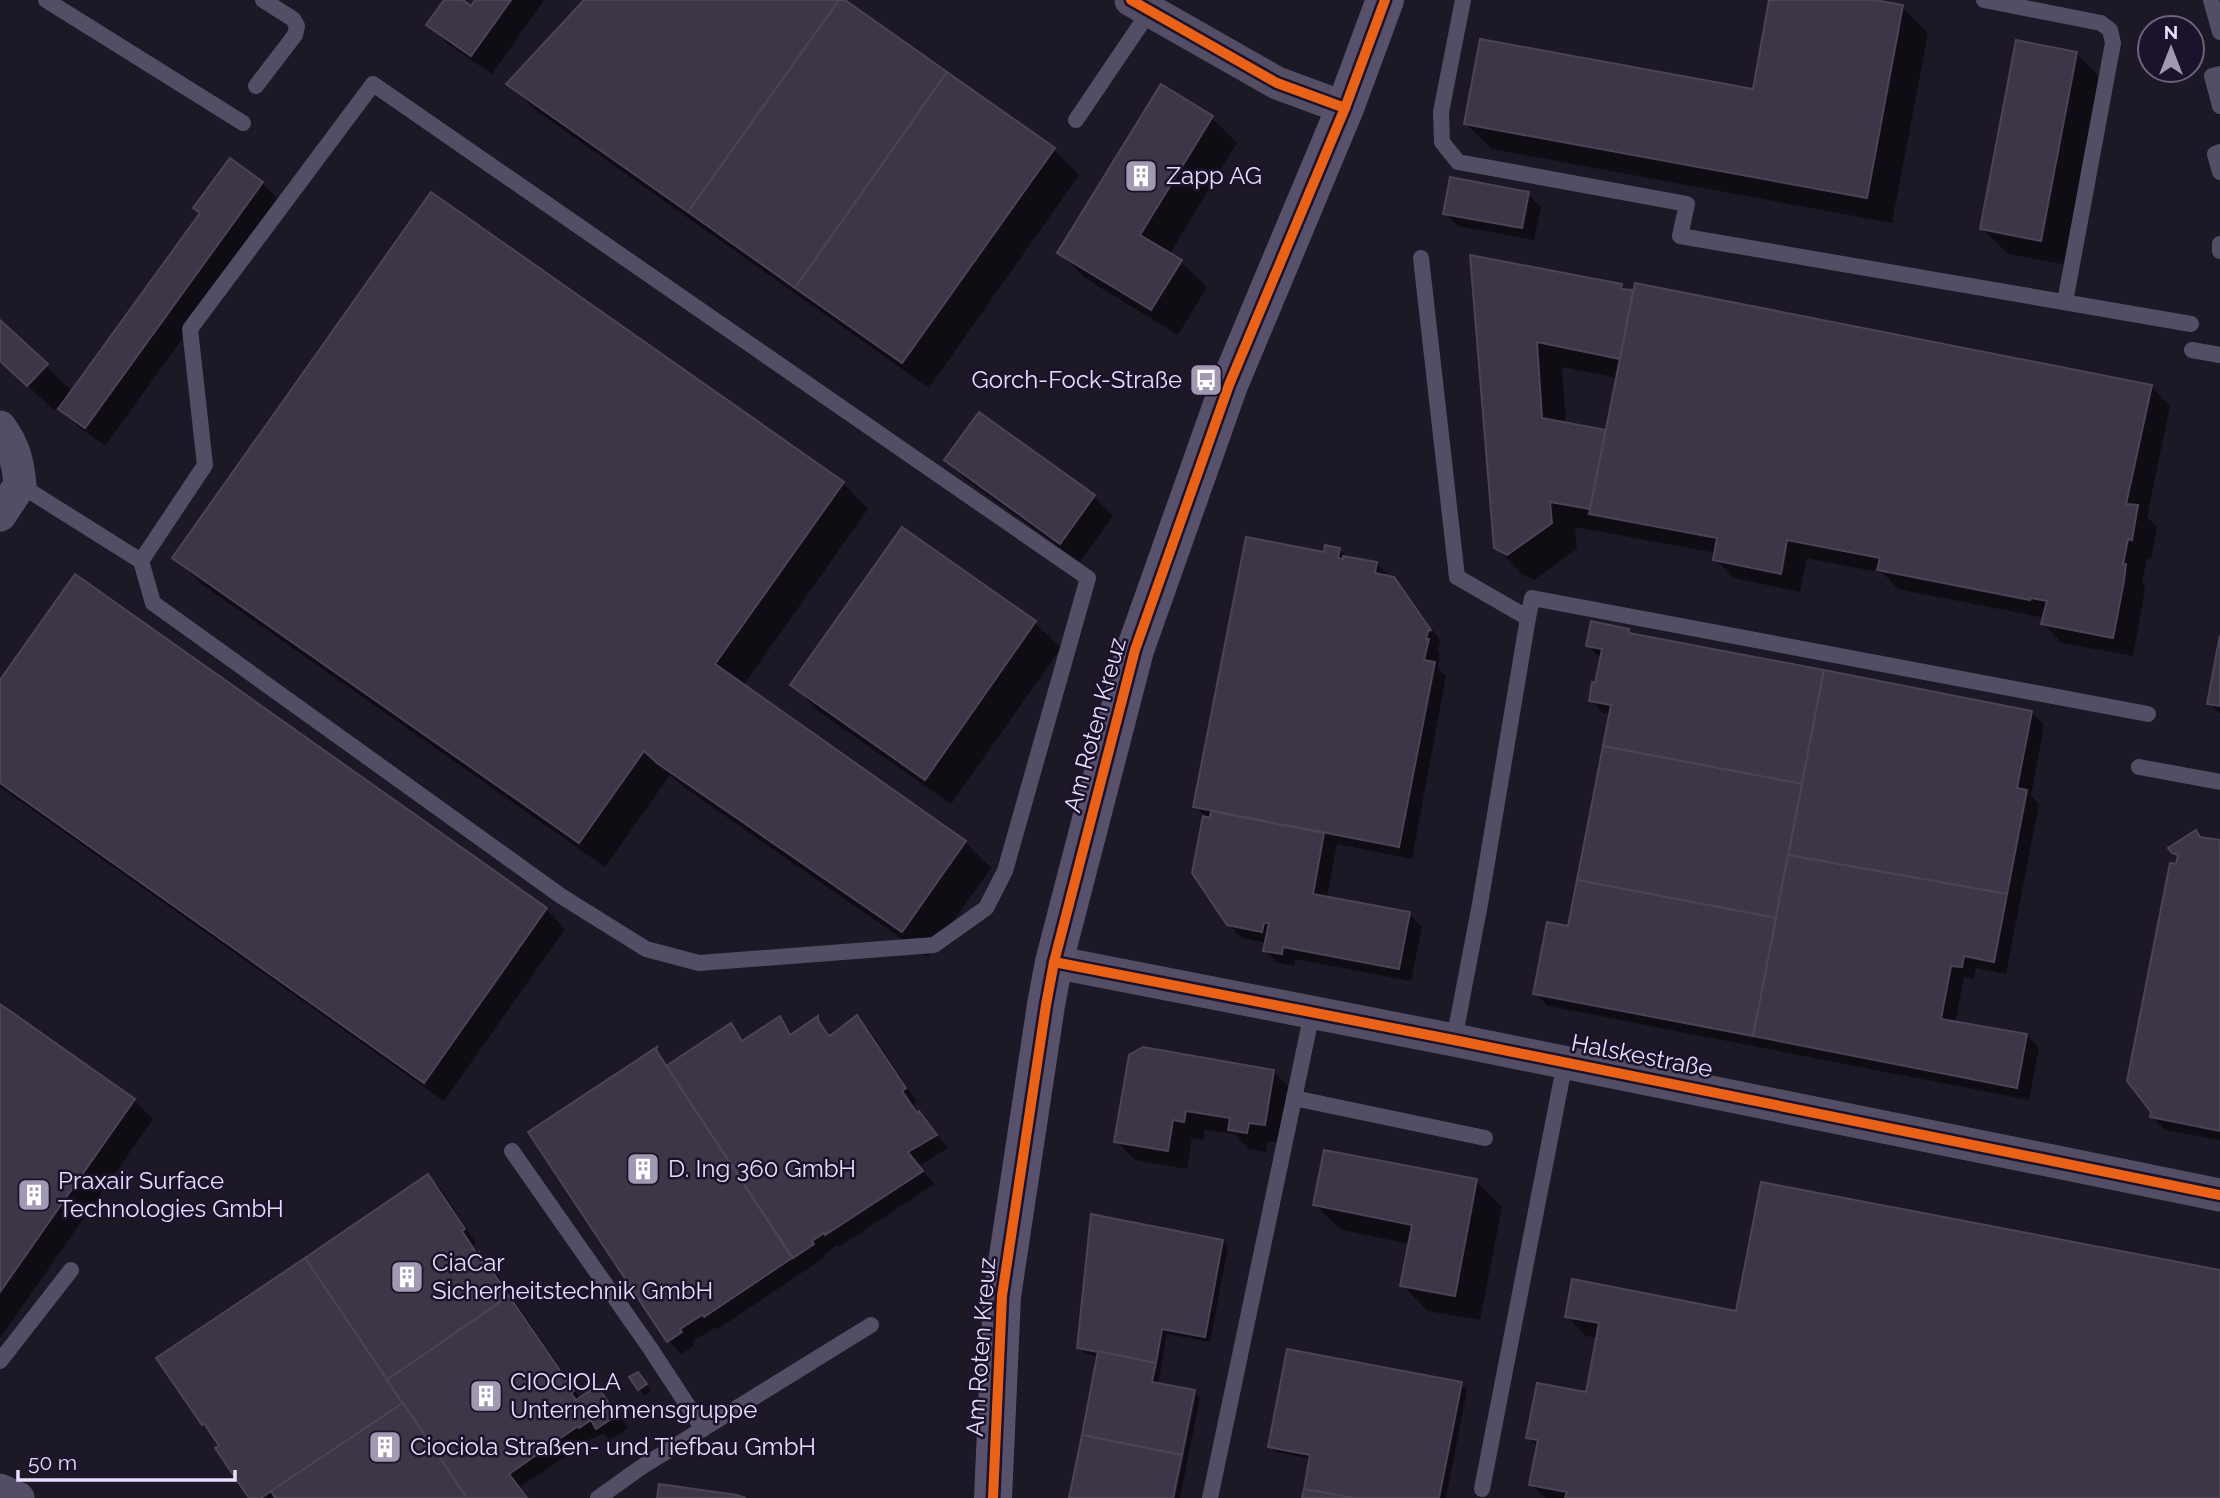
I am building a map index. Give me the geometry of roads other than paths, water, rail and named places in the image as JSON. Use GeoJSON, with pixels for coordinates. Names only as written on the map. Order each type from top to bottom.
{"type":"FeatureCollection","features":[{"type":"Feature","properties":{"kind":"street","name":"Am Roten Kreuz"},"geometry":{"type":"LineString","coordinates":[[993,1498],[1002,1296],[1054,962],[1135,649],[1229,385],[1345,108],[1385,0]]}},
{"type":"Feature","properties":{"kind":"street"},"geometry":{"type":"LineString","coordinates":[[1147,4],[1277,83],[1345,108]]}},
{"type":"Feature","properties":{"kind":"street"},"geometry":{"type":"LineString","coordinates":[[0,427],[11,443],[20,485],[0,515]]}},
{"type":"Feature","properties":{"kind":"street","name":"Halskestraße"},"geometry":{"type":"LineString","coordinates":[[1054,962],[2220,1195]]}},
{"type":"Feature","properties":{"kind":"lane"},"geometry":{"type":"LineString","coordinates":[[46,0],[243,123]]}},
{"type":"Feature","properties":{"kind":"lane"},"geometry":{"type":"LineString","coordinates":[[256,86],[295,35],[297,26],[293,19],[263,0]]}},
{"type":"Feature","properties":{"kind":"lane"},"geometry":{"type":"LineString","coordinates":[[1463,0],[1441,111],[1442,142],[1458,162],[1687,204],[1680,236],[2191,324]]}},
{"type":"Feature","properties":{"kind":"lane"},"geometry":{"type":"LineString","coordinates":[[1984,0],[2101,23],[2110,30],[2113,43],[2065,302]]}},
{"type":"Feature","properties":{"kind":"lane"},"geometry":{"type":"LineString","coordinates":[[2211,0],[2220,32]]}},
{"type":"Feature","properties":{"kind":"lane"},"geometry":{"type":"LineString","coordinates":[[1076,120],[1147,4]]}},
{"type":"Feature","properties":{"kind":"lane"},"geometry":{"type":"LineString","coordinates":[[2220,74],[2212,76],[2220,106]]}},
{"type":"Feature","properties":{"kind":"lane"},"geometry":{"type":"LineString","coordinates":[[20,485],[141,561],[153,603],[561,897],[646,949],[699,963],[934,945],[986,908],[1005,871],[1088,578],[373,84],[190,329],[205,465],[141,561]]}},
{"type":"Feature","properties":{"kind":"lane"},"geometry":{"type":"LineString","coordinates":[[2220,152],[2215,154],[2220,172]]}},
{"type":"Feature","properties":{"kind":"lane"},"geometry":{"type":"LineString","coordinates":[[2220,244],[2220,251]]}},
{"type":"Feature","properties":{"kind":"lane"},"geometry":{"type":"LineString","coordinates":[[1421,258],[1457,576],[1528,618]]}},
{"type":"Feature","properties":{"kind":"lane"},"geometry":{"type":"LineString","coordinates":[[2192,350],[2220,355]]}},
{"type":"Feature","properties":{"kind":"lane"},"geometry":{"type":"LineString","coordinates":[[1454,1040],[1532,598],[2148,714]]}},
{"type":"Feature","properties":{"kind":"lane"},"geometry":{"type":"LineString","coordinates":[[2139,767],[2220,782]]}},
{"type":"Feature","properties":{"kind":"lane"},"geometry":{"type":"LineString","coordinates":[[1210,1498],[1312,1013]]}},
{"type":"Feature","properties":{"kind":"lane"},"geometry":{"type":"LineString","coordinates":[[1482,1489],[1565,1062]]}},
{"type":"Feature","properties":{"kind":"lane"},"geometry":{"type":"LineString","coordinates":[[1294,1098],[1485,1138]]}},
{"type":"Feature","properties":{"kind":"lane"},"geometry":{"type":"LineString","coordinates":[[512,1151],[650,1348],[703,1429]]}},
{"type":"Feature","properties":{"kind":"lane"},"geometry":{"type":"LineString","coordinates":[[0,1360],[71,1270]]}},
{"type":"Feature","properties":{"kind":"lane"},"geometry":{"type":"LineString","coordinates":[[598,1498],[643,1466],[871,1325]]}},
{"type":"Feature","properties":{"kind":"place","name":"Zapp AG"},"geometry":{"type":"Point","coordinates":[1141,176]}},
{"type":"Feature","properties":{"kind":"place","name":"Gorch-Fock-Straße"},"geometry":{"type":"Point","coordinates":[1206,380]}},
{"type":"Feature","properties":{"kind":"place","name":"D. Ing 360 GmbH"},"geometry":{"type":"Point","coordinates":[643,1169]}},
{"type":"Feature","properties":{"kind":"place","name":"Praxair Surface Technologies GmbH"},"geometry":{"type":"Point","coordinates":[34,1195]}},
{"type":"Feature","properties":{"kind":"place","name":"CiaCar Sicherheitstechnik GmbH"},"geometry":{"type":"Point","coordinates":[407,1277]}},
{"type":"Feature","properties":{"kind":"place","name":"CIOCIOLA Unternehmensgruppe"},"geometry":{"type":"Point","coordinates":[486,1396]}},
{"type":"Feature","properties":{"kind":"place","name":"Ciociola Straßen- und Tiefbau GmbH"},"geometry":{"type":"Point","coordinates":[385,1447]}}]}
